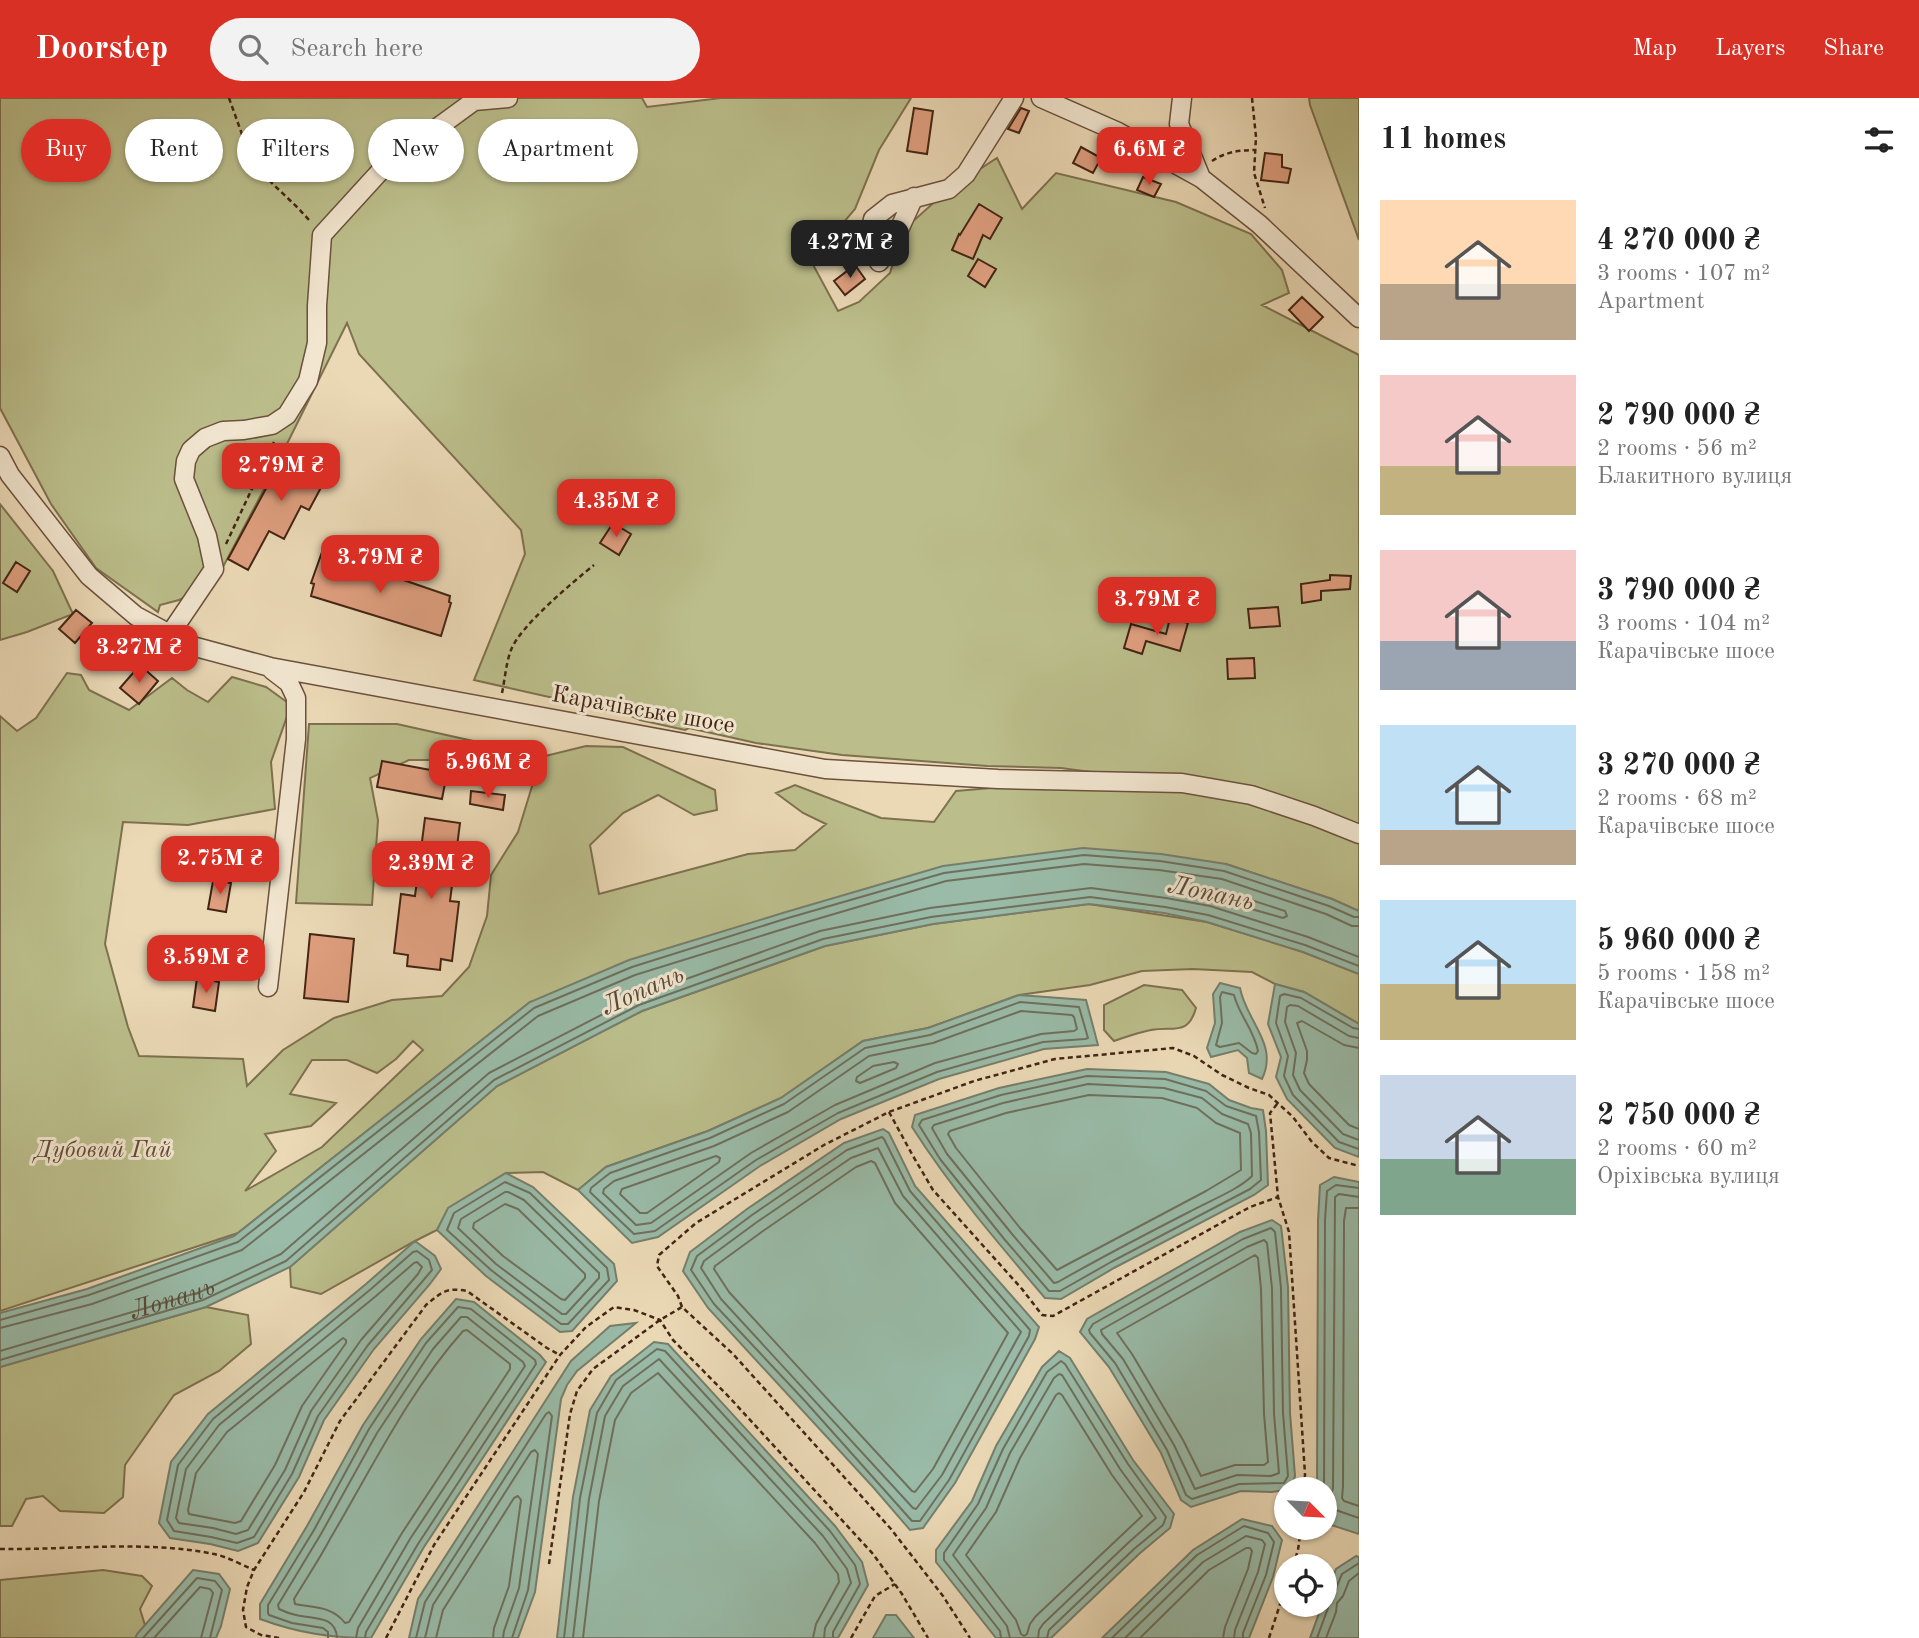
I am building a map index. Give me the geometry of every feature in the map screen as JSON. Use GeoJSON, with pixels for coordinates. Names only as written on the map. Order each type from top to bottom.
{"type":"FeatureCollection","features":[{"type":"Feature","properties":{"kind":"street"},"geometry":{"type":"LineString","coordinates":[[170,634],[214,569],[207,536],[184,479],[186,461],[191,450],[205,438],[223,431],[272,425],[287,415],[308,381],[317,343],[322,236],[385,166],[474,101],[508,98]]}},
{"type":"Feature","properties":{"kind":"street"},"geometry":{"type":"LineString","coordinates":[[914,197],[949,189],[966,174],[1014,98]]}},
{"type":"Feature","properties":{"kind":"street"},"geometry":{"type":"LineString","coordinates":[[1050,102],[1078,98]]}},
{"type":"Feature","properties":{"kind":"street"},"geometry":{"type":"LineString","coordinates":[[1182,98],[1179,124],[1201,178]]}},
{"type":"Feature","properties":{"kind":"street"},"geometry":{"type":"LineString","coordinates":[[1050,102],[1116,131],[1201,178],[1259,224],[1359,318]]}},
{"type":"Feature","properties":{"kind":"street","name":"Карачівське шосе"},"geometry":{"type":"LineString","coordinates":[[0,456],[10,475],[89,576],[136,616],[192,646],[270,667],[825,769],[998,779],[1182,783],[1251,795],[1359,834]]}},
{"type":"Feature","properties":{"kind":"street"},"geometry":{"type":"LineString","coordinates":[[268,987],[296,739],[296,698],[289,682],[270,667]]}},
{"type":"Feature","properties":{"kind":"path"},"geometry":{"type":"LineString","coordinates":[[229,98],[253,165],[297,207],[322,236]]}},
{"type":"Feature","properties":{"kind":"path"},"geometry":{"type":"LineString","coordinates":[[1252,98],[1256,137],[1254,173],[1266,211]]}},
{"type":"Feature","properties":{"kind":"path"},"geometry":{"type":"LineString","coordinates":[[1201,178],[1207,166],[1216,158],[1238,150],[1256,150]]}},
{"type":"Feature","properties":{"kind":"path"},"geometry":{"type":"LineString","coordinates":[[225,545],[275,438]]}},
{"type":"Feature","properties":{"kind":"path"},"geometry":{"type":"LineString","coordinates":[[498,710],[511,649],[526,628],[567,587],[594,565]]}},
{"type":"Feature","properties":{"kind":"path"},"geometry":{"type":"LineString","coordinates":[[970,1638],[943,1596],[891,1529],[733,1354],[682,1307],[678,1296],[657,1266],[659,1255],[696,1223],[824,1145],[889,1112],[974,1081],[1055,1059],[1173,1048],[1194,1056],[1231,1080],[1269,1095],[1293,1117],[1312,1142],[1329,1158],[1359,1166]]}},
{"type":"Feature","properties":{"kind":"path"},"geometry":{"type":"LineString","coordinates":[[1277,1104],[1270,1113],[1278,1197],[1289,1232],[1304,1477]]}},
{"type":"Feature","properties":{"kind":"path"},"geometry":{"type":"LineString","coordinates":[[889,1112],[933,1190],[1042,1315],[1053,1316],[1250,1207],[1278,1197]]}},
{"type":"Feature","properties":{"kind":"path"},"geometry":{"type":"LineString","coordinates":[[279,1638],[261,1635],[246,1627],[243,1610],[247,1587],[254,1570],[304,1492],[340,1421],[426,1305],[451,1289],[467,1291],[560,1355]]}},
{"type":"Feature","properties":{"kind":"path"},"geometry":{"type":"LineString","coordinates":[[386,1638],[434,1545],[560,1355],[586,1327],[614,1307],[635,1310],[660,1320],[673,1340],[812,1486],[873,1555],[895,1584],[928,1638]]}},
{"type":"Feature","properties":{"kind":"path"},"geometry":{"type":"LineString","coordinates":[[549,1564],[570,1414],[577,1391],[593,1369],[682,1307]]}},
{"type":"Feature","properties":{"kind":"path"},"geometry":{"type":"LineString","coordinates":[[0,1549],[148,1547],[185,1550],[218,1555],[254,1570]]}},
{"type":"Feature","properties":{"kind":"path"},"geometry":{"type":"LineString","coordinates":[[850,1638],[875,1596],[895,1584]]}},
{"type":"Feature","properties":{"kind":"path"},"geometry":{"type":"LineString","coordinates":[[1269,1638],[1276,1617]]}},
{"type":"Feature","properties":{"kind":"green space","name":"Дубовий Гай"},"geometry":{"type":"Polygon","coordinates":[[[0,98],[642,98],[647,107],[721,98],[911,98],[879,150],[855,209],[811,261],[838,311],[859,302],[890,273],[898,248],[911,223],[949,189],[997,158],[1022,209],[1056,173],[1176,202],[1251,234],[1282,270],[1289,293],[1262,305],[1359,355],[1359,829],[1327,828],[1359,843],[1359,911],[1332,899],[1226,864],[530,1002],[238,1233],[0,1311],[0,716],[17,731],[36,718],[67,673],[81,675],[89,690],[129,710],[172,678],[208,702],[232,677],[266,687],[291,705],[271,762],[275,809],[188,825],[123,822],[105,944],[128,1027],[139,1056],[243,1059],[247,1086],[283,1050],[334,1018],[392,1000],[442,996],[469,967],[487,916],[491,875],[518,832],[541,757],[586,746],[623,747],[715,790],[717,810],[694,815],[658,795],[623,813],[590,845],[599,894],[748,854],[795,850],[826,824],[803,813],[776,793],[795,785],[881,818],[934,822],[956,791],[1075,781],[1187,785],[1061,768],[987,766],[842,755],[756,743],[640,720],[629,715],[474,680],[525,554],[521,530],[359,354],[347,323],[214,584],[179,600],[160,605],[158,612],[96,568],[51,504],[0,408],[0,98]],[[413,1041],[396,1059],[377,1073],[347,1060],[312,1060],[290,1094],[336,1103],[311,1126],[265,1134],[276,1151],[245,1191],[322,1147],[423,1050],[413,1041]]]}},
{"type":"Feature","properties":{"kind":"green space"},"geometry":{"type":"Polygon","coordinates":[[[1309,98],[1359,98],[1359,240],[1310,105],[1309,98]]]}},
{"type":"Feature","properties":{"kind":"green space"},"geometry":{"type":"Polygon","coordinates":[[[0,504],[53,571],[73,614],[0,640],[0,504]]]}},
{"type":"Feature","properties":{"kind":"green space"},"geometry":{"type":"Polygon","coordinates":[[[309,724],[397,724],[473,741],[459,760],[409,760],[370,778],[378,820],[372,905],[296,903],[309,724]]]}},
{"type":"Feature","properties":{"kind":"green space"},"geometry":{"type":"Polygon","coordinates":[[[1089,904],[1207,922],[1303,952],[1359,974],[1359,1024],[1304,992],[1275,984],[1252,972],[1193,969],[1142,971],[1090,985],[1019,995],[928,1028],[863,1041],[781,1098],[708,1131],[606,1167],[578,1190],[543,1172],[506,1173],[449,1208],[437,1230],[321,1294],[291,1287],[290,1267],[497,1086],[642,1011],[825,946],[933,924],[1089,904]]]}},
{"type":"Feature","properties":{"kind":"green space"},"geometry":{"type":"Polygon","coordinates":[[[1144,985],[1182,990],[1196,1008],[1193,1017],[1189,1023],[1179,1028],[1146,1031],[1114,1041],[1104,1030],[1104,1005],[1144,985]]]}},
{"type":"Feature","properties":{"kind":"green space"},"geometry":{"type":"Polygon","coordinates":[[[206,1307],[248,1315],[251,1344],[219,1371],[174,1395],[125,1465],[123,1497],[104,1513],[60,1511],[43,1496],[26,1499],[12,1526],[0,1526],[0,1367],[206,1307]]]}},
{"type":"Feature","properties":{"kind":"green space"},"geometry":{"type":"Polygon","coordinates":[[[103,1570],[142,1576],[152,1586],[140,1609],[149,1638],[0,1638],[0,1580],[103,1570]]]}},
{"type":"Feature","properties":{"kind":"water","name":"Лопань"},"geometry":{"type":"Polygon","coordinates":[[[1083,848],[1161,854],[1226,864],[1332,899],[1359,911],[1359,974],[1303,952],[1207,922],[1164,913],[1089,904],[933,924],[825,946],[642,1011],[497,1086],[290,1267],[206,1307],[0,1367],[0,1313],[87,1289],[234,1236],[530,1002],[629,960],[943,866],[1083,848]]]}},
{"type":"Feature","properties":{"kind":"water"},"geometry":{"type":"Polygon","coordinates":[[[1220,983],[1240,988],[1243,1000],[1260,1033],[1267,1055],[1262,1079],[1249,1073],[1247,1058],[1238,1050],[1211,1057],[1207,1048],[1215,1023],[1213,994],[1220,983]]]}},
{"type":"Feature","properties":{"kind":"water"},"geometry":{"type":"Polygon","coordinates":[[[1275,984],[1304,992],[1359,1024],[1359,1157],[1335,1148],[1287,1099],[1276,1077],[1281,1057],[1268,1024],[1275,984]]]}},
{"type":"Feature","properties":{"kind":"water"},"geometry":{"type":"Polygon","coordinates":[[[1019,995],[1086,1000],[1098,1045],[1044,1049],[939,1079],[841,1119],[760,1166],[658,1237],[632,1243],[578,1190],[606,1167],[708,1131],[781,1098],[863,1041],[928,1028],[1019,995]]]}},
{"type":"Feature","properties":{"kind":"water"},"geometry":{"type":"Polygon","coordinates":[[[1087,1069],[1166,1072],[1209,1084],[1229,1100],[1263,1110],[1268,1185],[1061,1299],[1045,1298],[959,1193],[912,1127],[915,1115],[999,1088],[1087,1069]]]}},
{"type":"Feature","properties":{"kind":"water"},"geometry":{"type":"Polygon","coordinates":[[[883,1129],[889,1133],[915,1186],[1039,1327],[1035,1339],[955,1483],[923,1528],[910,1530],[708,1308],[683,1271],[690,1252],[747,1209],[844,1143],[883,1129]]]}},
{"type":"Feature","properties":{"kind":"water"},"geometry":{"type":"Polygon","coordinates":[[[506,1173],[533,1187],[614,1264],[617,1281],[572,1331],[560,1332],[486,1276],[437,1230],[448,1208],[506,1173]]]}},
{"type":"Feature","properties":{"kind":"water"},"geometry":{"type":"Polygon","coordinates":[[[1334,1177],[1359,1182],[1359,1534],[1337,1527],[1337,1477],[1317,1477],[1320,1185],[1334,1177]]]}},
{"type":"Feature","properties":{"kind":"water"},"geometry":{"type":"Polygon","coordinates":[[[1272,1220],[1281,1226],[1288,1287],[1290,1413],[1295,1476],[1274,1477],[1274,1492],[1241,1491],[1191,1507],[1181,1500],[1161,1453],[1109,1367],[1080,1332],[1087,1319],[1240,1232],[1272,1220]]]}},
{"type":"Feature","properties":{"kind":"water"},"geometry":{"type":"Polygon","coordinates":[[[415,1241],[435,1256],[441,1269],[374,1349],[324,1420],[299,1477],[258,1543],[238,1551],[170,1538],[159,1523],[171,1462],[208,1414],[415,1241]]]}},
{"type":"Feature","properties":{"kind":"water"},"geometry":{"type":"Polygon","coordinates":[[[456,1299],[474,1302],[546,1362],[424,1547],[371,1638],[315,1634],[260,1619],[260,1604],[363,1425],[421,1339],[456,1299]]]}},
{"type":"Feature","properties":{"kind":"water"},"geometry":{"type":"Polygon","coordinates":[[[636,1323],[577,1371],[561,1399],[535,1592],[518,1638],[409,1638],[418,1599],[571,1361],[610,1326],[636,1323]]]}},
{"type":"Feature","properties":{"kind":"water"},"geometry":{"type":"Polygon","coordinates":[[[654,1342],[668,1344],[835,1526],[862,1562],[868,1585],[838,1638],[557,1638],[573,1497],[590,1410],[611,1376],[654,1342]]]}},
{"type":"Feature","properties":{"kind":"water"},"geometry":{"type":"Polygon","coordinates":[[[1059,1351],[1070,1358],[1133,1460],[1174,1514],[1170,1528],[1051,1638],[996,1638],[936,1562],[936,1550],[972,1501],[996,1446],[1042,1367],[1059,1351]]]}},
{"type":"Feature","properties":{"kind":"water"},"geometry":{"type":"Polygon","coordinates":[[[1242,1519],[1272,1526],[1274,1540],[1282,1540],[1279,1554],[1274,1554],[1273,1577],[1249,1638],[1102,1638],[1193,1550],[1242,1519]]]}},
{"type":"Feature","properties":{"kind":"water"},"geometry":{"type":"Polygon","coordinates":[[[1356,1556],[1359,1557],[1359,1638],[1310,1638],[1318,1617],[1337,1617],[1337,1568],[1356,1556]]]}},
{"type":"Feature","properties":{"kind":"water"},"geometry":{"type":"Polygon","coordinates":[[[193,1570],[219,1574],[230,1589],[216,1638],[135,1638],[137,1634],[193,1570]]]}},
{"type":"Feature","properties":{"kind":"water"},"geometry":{"type":"Polygon","coordinates":[[[886,1615],[896,1615],[914,1638],[873,1638],[886,1615]]]}},
{"type":"Feature","properties":{"kind":"building"},"geometry":{"type":"Polygon","coordinates":[[[914,108],[933,111],[927,154],[907,151],[914,108]]]}},
{"type":"Feature","properties":{"kind":"building"},"geometry":{"type":"Polygon","coordinates":[[[1021,108],[1029,111],[1019,133],[1008,129],[1021,108]]]}},
{"type":"Feature","properties":{"kind":"building"},"geometry":{"type":"Polygon","coordinates":[[[1081,147],[1101,158],[1093,173],[1073,163],[1081,147]]]}},
{"type":"Feature","properties":{"kind":"building"},"geometry":{"type":"Polygon","coordinates":[[[1265,153],[1282,155],[1282,167],[1291,169],[1288,183],[1261,180],[1265,153]]]}},
{"type":"Feature","properties":{"kind":"building"},"geometry":{"type":"Polygon","coordinates":[[[1143,177],[1161,184],[1154,197],[1137,190],[1143,177]]]}},
{"type":"Feature","properties":{"kind":"building"},"geometry":{"type":"Polygon","coordinates":[[[979,204],[1002,218],[990,239],[983,235],[973,259],[952,250],[979,204]]]}},
{"type":"Feature","properties":{"kind":"building"},"geometry":{"type":"Polygon","coordinates":[[[978,259],[996,269],[985,287],[968,276],[978,259]]]}},
{"type":"Feature","properties":{"kind":"building"},"geometry":{"type":"Polygon","coordinates":[[[855,265],[865,279],[845,295],[834,281],[855,265]]]}},
{"type":"Feature","properties":{"kind":"building"},"geometry":{"type":"Polygon","coordinates":[[[1302,297],[1323,317],[1309,331],[1289,310],[1302,297]]]}},
{"type":"Feature","properties":{"kind":"building"},"geometry":{"type":"Polygon","coordinates":[[[289,446],[331,469],[309,510],[301,506],[284,539],[269,531],[248,570],[228,559],[289,446]]]}},
{"type":"Feature","properties":{"kind":"building"},"geometry":{"type":"Polygon","coordinates":[[[613,523],[631,534],[619,555],[600,543],[613,523]]]}},
{"type":"Feature","properties":{"kind":"building"},"geometry":{"type":"Polygon","coordinates":[[[322,552],[450,596],[451,603],[441,636],[311,596],[314,584],[311,583],[322,552]]]}},
{"type":"Feature","properties":{"kind":"building"},"geometry":{"type":"Polygon","coordinates":[[[16,562],[30,571],[17,592],[3,583],[16,562]]]}},
{"type":"Feature","properties":{"kind":"building"},"geometry":{"type":"Polygon","coordinates":[[[1330,575],[1351,576],[1350,589],[1321,591],[1321,600],[1302,603],[1301,584],[1330,580],[1330,575]]]}},
{"type":"Feature","properties":{"kind":"building"},"geometry":{"type":"Polygon","coordinates":[[[1278,607],[1280,626],[1250,628],[1248,609],[1278,607]]]}},
{"type":"Feature","properties":{"kind":"building"},"geometry":{"type":"Polygon","coordinates":[[[76,610],[92,623],[75,643],[59,629],[76,610]]]}},
{"type":"Feature","properties":{"kind":"building"},"geometry":{"type":"Polygon","coordinates":[[[1170,618],[1188,623],[1180,651],[1146,641],[1142,654],[1124,648],[1131,624],[1166,634],[1170,618]]]}},
{"type":"Feature","properties":{"kind":"building"},"geometry":{"type":"Polygon","coordinates":[[[1254,658],[1255,678],[1228,679],[1227,659],[1254,658]]]}},
{"type":"Feature","properties":{"kind":"building"},"geometry":{"type":"Polygon","coordinates":[[[140,665],[158,681],[139,704],[120,688],[140,665]]]}},
{"type":"Feature","properties":{"kind":"building"},"geometry":{"type":"Polygon","coordinates":[[[382,761],[447,773],[442,799],[377,787],[382,761]]]}},
{"type":"Feature","properties":{"kind":"building"},"geometry":{"type":"Polygon","coordinates":[[[471,791],[505,795],[503,810],[470,804],[471,791]]]}},
{"type":"Feature","properties":{"kind":"building"},"geometry":{"type":"Polygon","coordinates":[[[425,818],[460,823],[450,901],[459,902],[452,961],[441,959],[440,970],[407,966],[408,955],[394,953],[401,894],[415,896],[425,818]]]}},
{"type":"Feature","properties":{"kind":"building"},"geometry":{"type":"Polygon","coordinates":[[[213,881],[231,883],[226,912],[208,909],[213,881]]]}},
{"type":"Feature","properties":{"kind":"building"},"geometry":{"type":"Polygon","coordinates":[[[310,934],[354,939],[348,1002],[304,998],[310,934]]]}},
{"type":"Feature","properties":{"kind":"building"},"geometry":{"type":"Polygon","coordinates":[[[197,978],[219,982],[215,1011],[193,1007],[197,978]]]}}]}
